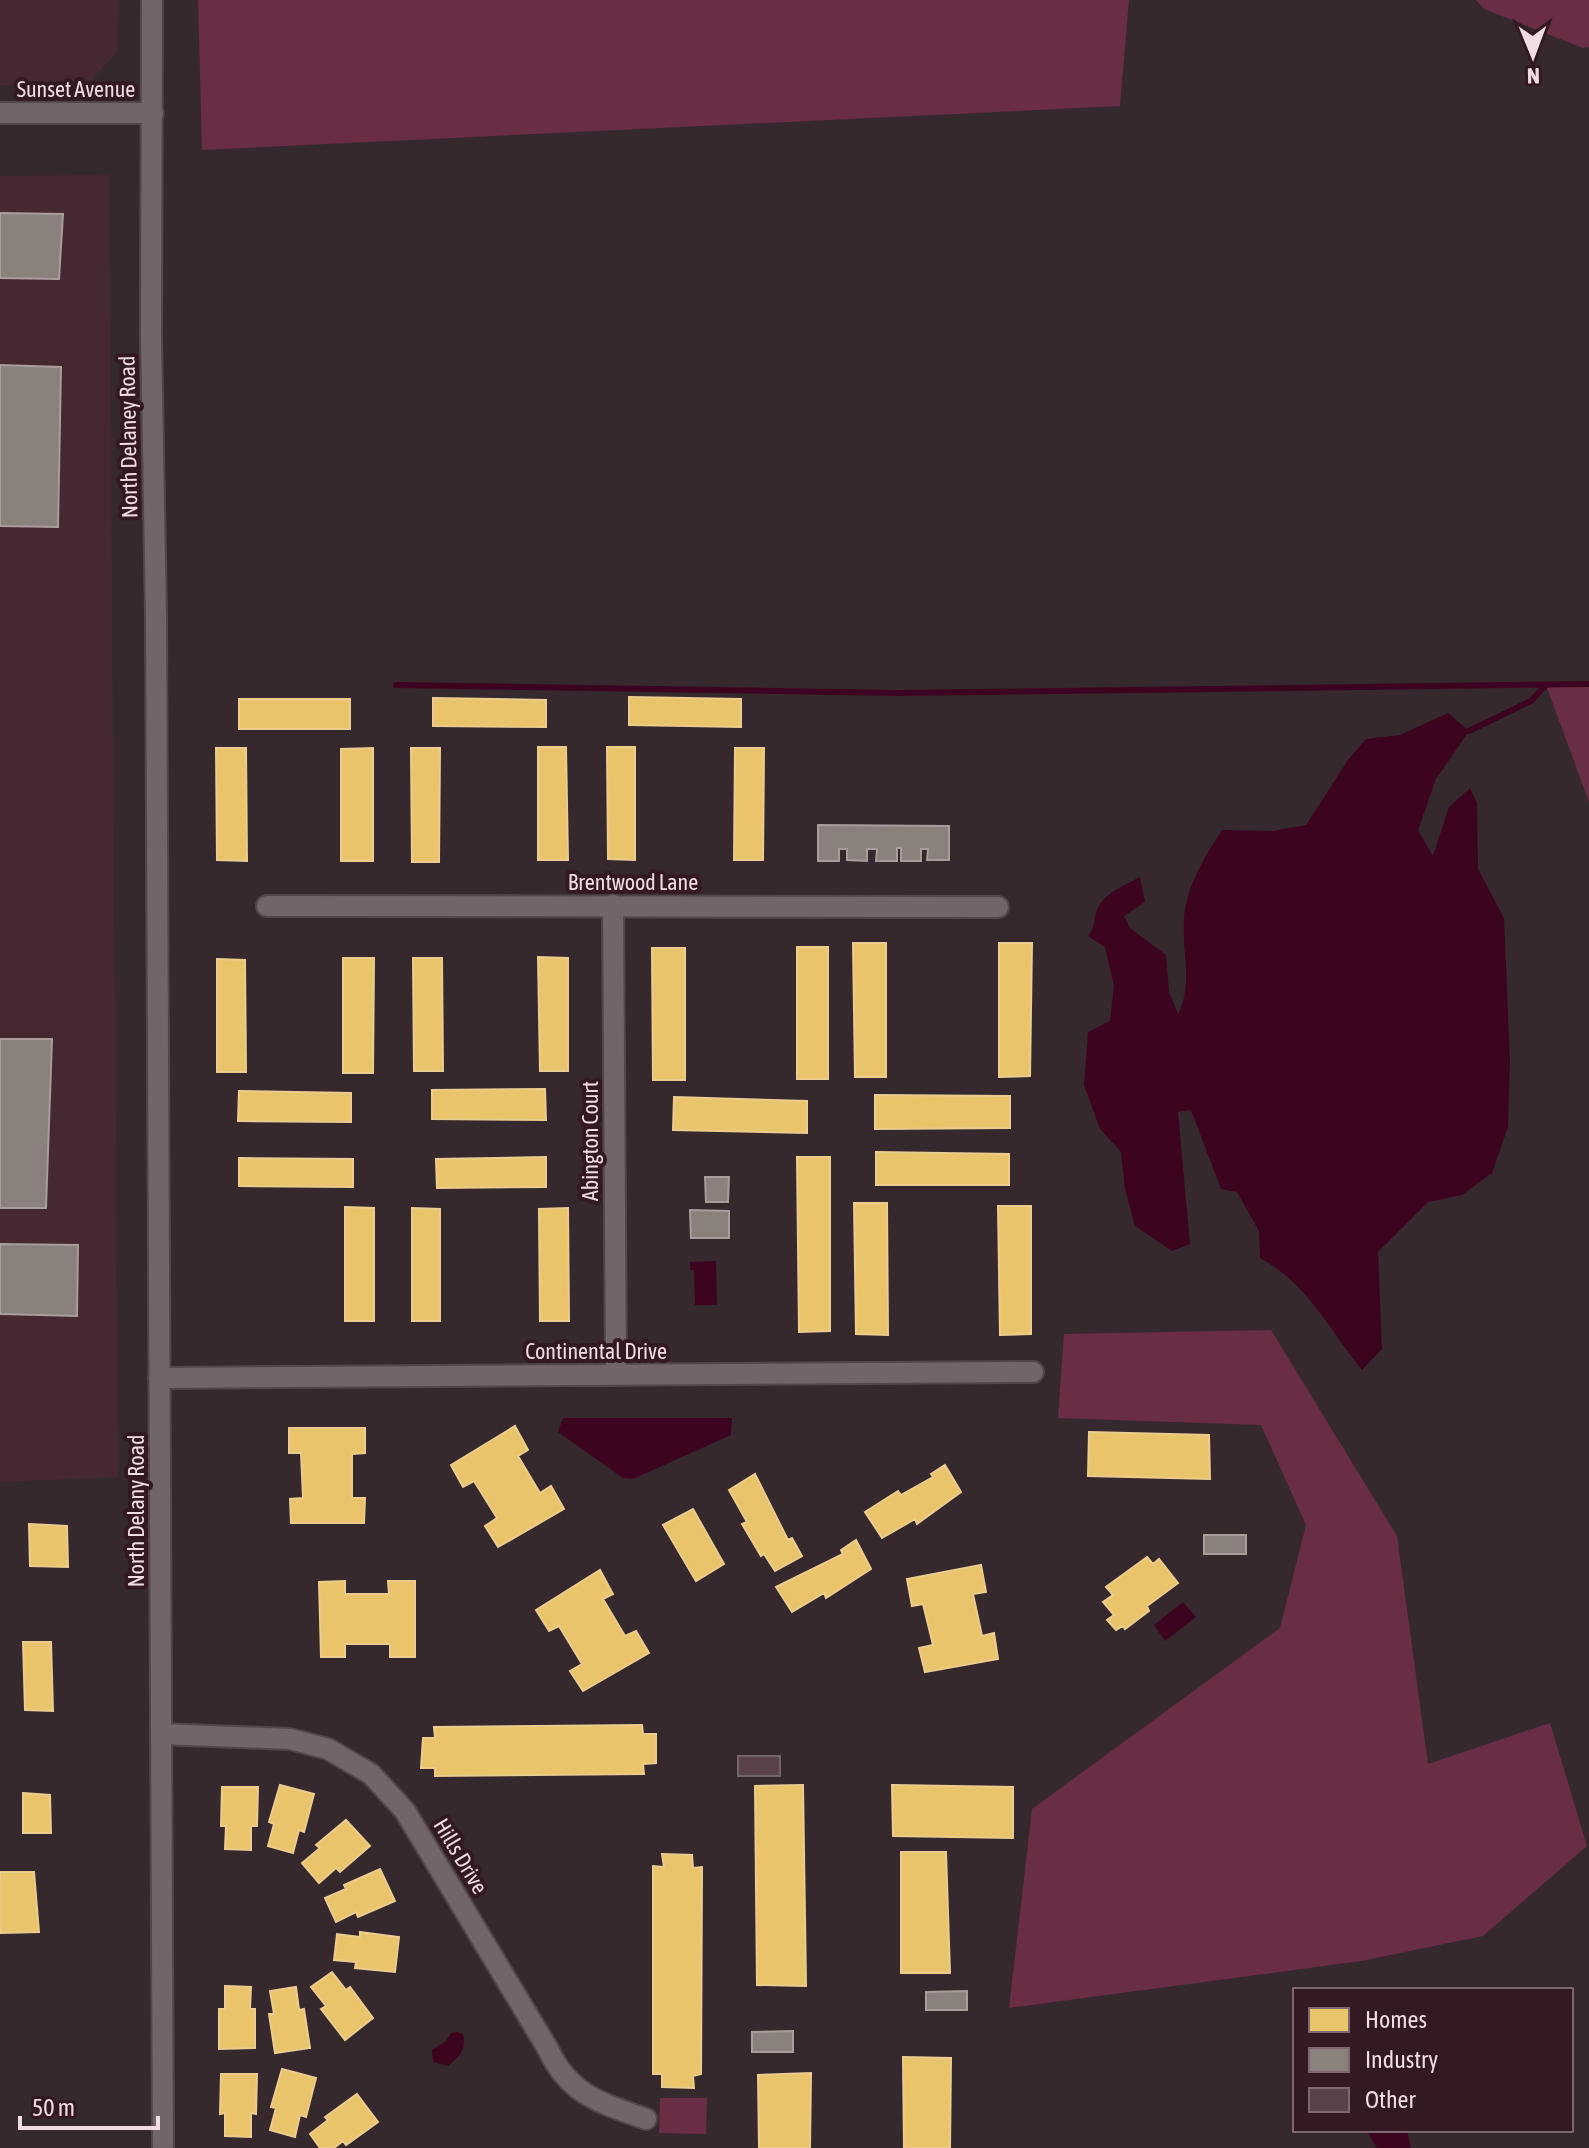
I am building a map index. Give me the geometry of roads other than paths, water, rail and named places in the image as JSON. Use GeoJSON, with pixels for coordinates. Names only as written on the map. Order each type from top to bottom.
{"type":"FeatureCollection","features":[{"type":"Feature","properties":{"kind":"street","name":"North Delaney Road"},"geometry":{"type":"LineString","coordinates":[[152,0],[151,337],[157,873]]}},
{"type":"Feature","properties":{"kind":"street","name":"Sunset Avenue"},"geometry":{"type":"LineString","coordinates":[[0,113],[153,113]]}},
{"type":"Feature","properties":{"kind":"street","name":"North Delany Road"},"geometry":{"type":"LineString","coordinates":[[157,873],[163,2148]]}},
{"type":"Feature","properties":{"kind":"street","name":"Abington Court"},"geometry":{"type":"LineString","coordinates":[[613,905],[616,1375]]}},
{"type":"Feature","properties":{"kind":"street","name":"Brentwood Lane"},"geometry":{"type":"LineString","coordinates":[[267,906],[998,907]]}},
{"type":"Feature","properties":{"kind":"street","name":"Continental Drive"},"geometry":{"type":"LineString","coordinates":[[159,1378],[1033,1372]]}},
{"type":"Feature","properties":{"kind":"street","name":"Hills Drive"},"geometry":{"type":"LineString","coordinates":[[161,1734],[290,1739],[328,1749],[371,1774],[405,1811],[548,2049],[561,2077],[602,2104],[646,2119]]}},
{"type":"Feature","properties":{"kind":"waterway"},"geometry":{"type":"LineString","coordinates":[[396,685],[898,693],[1589,684]]}},
{"type":"Feature","properties":{"kind":"waterway"},"geometry":{"type":"LineString","coordinates":[[1469,731],[1531,701],[1546,685]]}}]}
